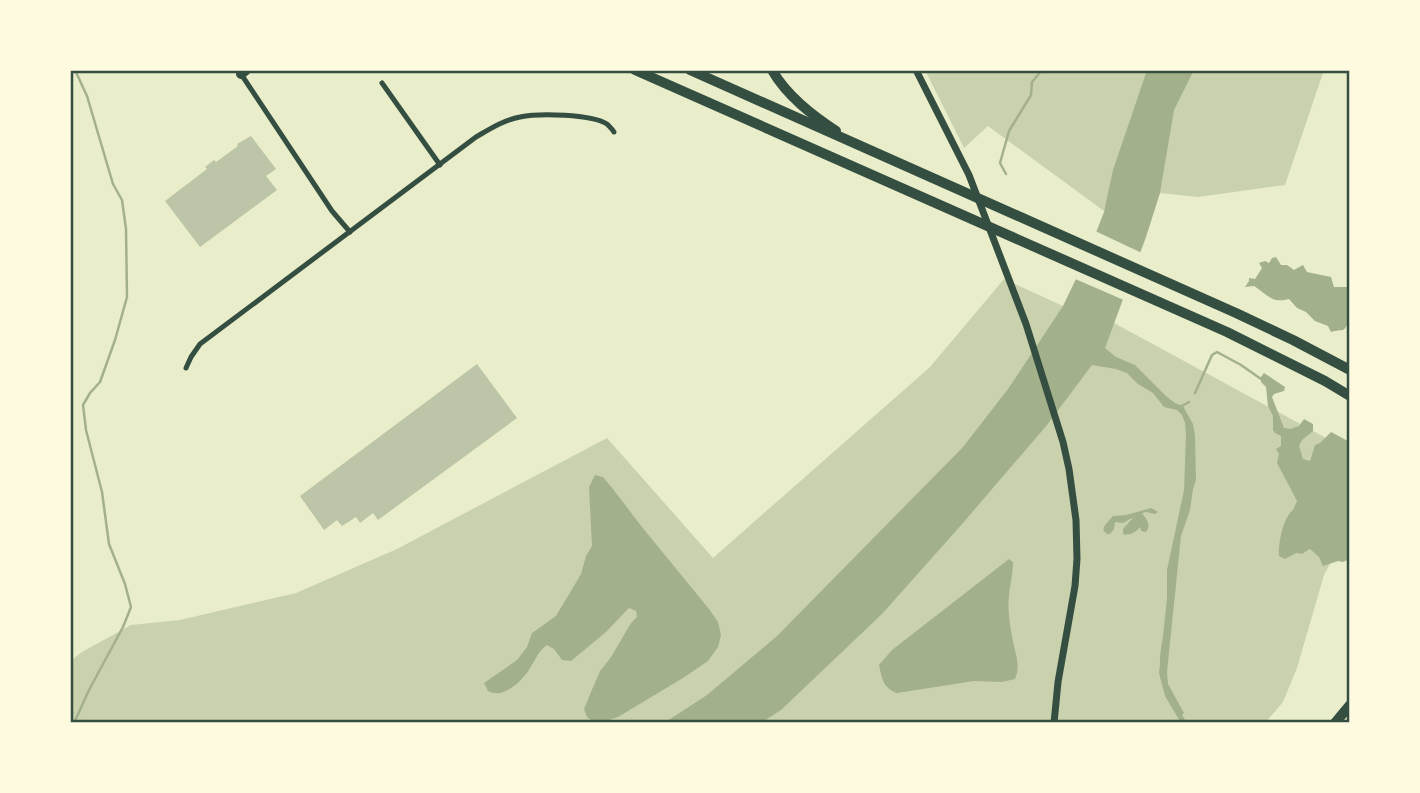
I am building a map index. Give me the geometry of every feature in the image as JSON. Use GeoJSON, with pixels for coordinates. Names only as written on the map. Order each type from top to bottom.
{"type":"FeatureCollection","features":[{"type":"Feature","properties":{"kind":"highway"},"geometry":{"type":"LineString","coordinates":[[628,70],[662,83]]}},
{"type":"Feature","properties":{"kind":"highway"},"geometry":{"type":"LineString","coordinates":[[635,70],[1227,332],[1350,396]]}},
{"type":"Feature","properties":{"kind":"highway"},"geometry":{"type":"LineString","coordinates":[[690,70],[1236,313],[1350,370]]}},
{"type":"Feature","properties":{"kind":"highway"},"geometry":{"type":"LineString","coordinates":[[772,70],[789,94],[802,106],[863,148]]}},
{"type":"Feature","properties":{"kind":"highway"},"geometry":{"type":"LineString","coordinates":[[1335,723],[1350,705]]}},
{"type":"Feature","properties":{"kind":"street"},"geometry":{"type":"LineString","coordinates":[[916,70],[969,175],[1026,324],[1063,442],[1073,490],[1077,559],[1074,596],[1058,682],[1054,723]]}},
{"type":"Feature","properties":{"kind":"street"},"geometry":{"type":"LineString","coordinates":[[244,72],[332,211],[350,232]]}},
{"type":"Feature","properties":{"kind":"street"},"geometry":{"type":"LineString","coordinates":[[382,83],[440,165]]}},
{"type":"Feature","properties":{"kind":"street"},"geometry":{"type":"LineString","coordinates":[[186,369],[201,344],[495,125],[520,117],[545,115],[590,118],[607,124],[614,132]]}},
{"type":"Feature","properties":{"kind":"shaded area"},"geometry":{"type":"Polygon","coordinates":[[[925,70],[1324,70],[1285,185],[1198,197],[1160,193],[1104,211],[988,126],[964,148],[925,70]]]}},
{"type":"Feature","properties":{"kind":"shaded area"},"geometry":{"type":"Polygon","coordinates":[[[1147,70],[1194,70],[1174,110],[1160,193],[1105,348],[1116,357],[1135,365],[1167,397],[1183,406],[1193,424],[1196,480],[1181,536],[1167,672],[1168,684],[1187,723],[1181,723],[1165,696],[1159,673],[1167,598],[1167,570],[1184,490],[1185,423],[1177,410],[1164,407],[1153,393],[1127,373],[1092,365],[1047,425],[882,614],[781,710],[761,723],[664,723],[707,695],[777,636],[963,447],[1008,389],[1063,306],[1087,256],[1104,212],[1113,170],[1147,70]]]}},
{"type":"Feature","properties":{"kind":"shaded area"},"geometry":{"type":"Polygon","coordinates":[[[1276,257],[1281,265],[1287,265],[1294,270],[1303,265],[1307,272],[1331,277],[1334,287],[1349,287],[1347,277],[1350,277],[1349,321],[1343,330],[1331,332],[1328,326],[1315,321],[1289,299],[1274,299],[1254,286],[1245,287],[1249,278],[1255,279],[1262,268],[1259,263],[1269,263],[1276,257]]]}},
{"type":"Feature","properties":{"kind":"shaded area"},"geometry":{"type":"Polygon","coordinates":[[[1004,279],[1063,306],[1114,323],[1350,451],[1350,527],[1324,575],[1297,668],[1283,702],[1265,723],[70,723],[70,661],[131,625],[180,620],[296,593],[397,549],[607,438],[713,558],[930,367],[1004,279]]]}},
{"type":"Feature","properties":{"kind":"shaded area"},"geometry":{"type":"Polygon","coordinates":[[[1264,373],[1285,387],[1284,391],[1272,397],[1284,428],[1299,426],[1304,419],[1313,424],[1313,431],[1299,446],[1303,459],[1310,461],[1315,445],[1331,432],[1350,440],[1350,559],[1323,566],[1319,557],[1310,549],[1285,559],[1279,556],[1284,525],[1297,501],[1277,463],[1279,454],[1276,449],[1281,446],[1281,436],[1273,430],[1273,416],[1268,406],[1266,387],[1261,382],[1264,373]]]}},
{"type":"Feature","properties":{"kind":"shaded area"},"geometry":{"type":"Polygon","coordinates":[[[595,475],[603,477],[709,609],[718,622],[721,635],[718,647],[708,661],[618,717],[603,722],[594,722],[587,717],[584,709],[600,671],[637,617],[636,611],[629,608],[606,632],[571,661],[562,660],[554,649],[547,645],[514,686],[504,692],[493,693],[488,691],[484,683],[517,660],[527,647],[532,633],[556,616],[581,574],[592,546],[589,487],[595,475]]]}},
{"type":"Feature","properties":{"kind":"shaded area"},"geometry":{"type":"Polygon","coordinates":[[[1151,508],[1158,512],[1142,513],[1148,524],[1146,532],[1141,531],[1140,527],[1133,533],[1123,534],[1123,529],[1132,518],[1123,523],[1115,522],[1110,534],[1103,530],[1113,516],[1151,508]]]}},
{"type":"Feature","properties":{"kind":"shaded area"},"geometry":{"type":"Polygon","coordinates":[[[1009,559],[1013,562],[1009,608],[1018,663],[1015,679],[1002,682],[974,681],[897,693],[886,686],[879,665],[892,650],[1009,559]]]}},
{"type":"Feature","properties":{"kind":"pier"},"geometry":{"type":"Polygon","coordinates":[[[1093,230],[1144,254],[1126,301],[1073,278],[1093,230]]]}},
{"type":"Feature","properties":{"kind":"building"},"geometry":{"type":"Polygon","coordinates":[[[251,136],[276,169],[266,176],[277,190],[200,247],[165,201],[207,169],[205,167],[214,160],[216,162],[251,136]]]}},
{"type":"Feature","properties":{"kind":"building"},"geometry":{"type":"Polygon","coordinates":[[[477,364],[517,418],[378,520],[373,513],[360,523],[356,517],[342,526],[337,520],[324,530],[300,496],[477,364]]]}},
{"type":"Feature","properties":{"kind":"waterway"},"geometry":{"type":"LineString","coordinates":[[74,723],[131,607],[109,544],[102,492],[86,430],[83,405],[100,382],[127,297],[126,229],[122,200],[113,184],[87,96],[75,70]]}},
{"type":"Feature","properties":{"kind":"waterway"},"geometry":{"type":"LineString","coordinates":[[1006,174],[1000,163],[1009,131],[1031,95],[1032,82],[1042,70]]}},
{"type":"Feature","properties":{"kind":"waterway"},"geometry":{"type":"LineString","coordinates":[[1195,393],[1212,355],[1217,352],[1261,379]]}},
{"type":"Feature","properties":{"kind":"waterway"},"geometry":{"type":"LineString","coordinates":[[1180,407],[1189,402]]}},
{"type":"Feature","properties":{"kind":"waterway"},"geometry":{"type":"LineString","coordinates":[[1162,664],[1163,643]]}}]}
